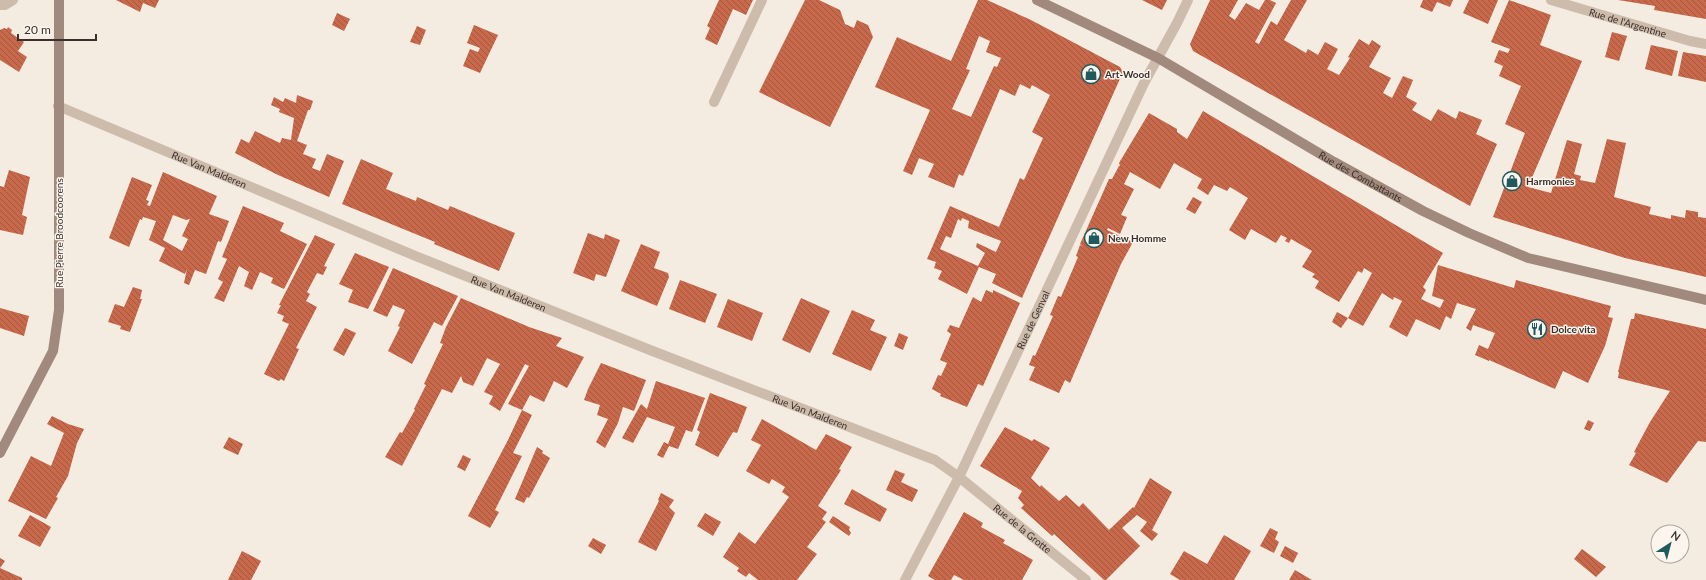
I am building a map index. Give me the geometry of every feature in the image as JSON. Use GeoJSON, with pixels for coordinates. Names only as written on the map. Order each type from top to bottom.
{"type":"FeatureCollection","features":[{"type":"Feature","properties":{"kind":"main road","name":"Rue Pierre Broodcoorens"},"geometry":{"type":"LineString","coordinates":[[0,453],[53,351],[59,310],[58,0]]}},
{"type":"Feature","properties":{"kind":"main road","name":"Rue des Combattants"},"geometry":{"type":"LineString","coordinates":[[1038,0],[1158,58],[1334,162],[1423,211],[1469,233],[1528,258],[1706,300]]}},
{"type":"Feature","properties":{"kind":"street"},"geometry":{"type":"LineString","coordinates":[[0,5],[5,5],[13,0]]}},
{"type":"Feature","properties":{"kind":"street"},"geometry":{"type":"LineString","coordinates":[[714,102],[762,0]]}},
{"type":"Feature","properties":{"kind":"street","name":"Rue de Genval"},"geometry":{"type":"LineString","coordinates":[[905,580],[959,477],[1140,90],[1188,0]]}},
{"type":"Feature","properties":{"kind":"street","name":"Rue de l'Argentine"},"geometry":{"type":"LineString","coordinates":[[1551,0],[1690,41],[1706,44]]}},
{"type":"Feature","properties":{"kind":"street","name":"Rue Van Malderen"},"geometry":{"type":"LineString","coordinates":[[58,106],[418,257],[650,350],[935,460],[959,477]]}},
{"type":"Feature","properties":{"kind":"street","name":"Rue de la Grotte"},"geometry":{"type":"LineString","coordinates":[[959,477],[1086,580]]}},
{"type":"Feature","properties":{"kind":"building"},"geometry":{"type":"Polygon","coordinates":[[[116,0],[159,0],[155,8],[143,3],[140,12],[116,0]]]}},
{"type":"Feature","properties":{"kind":"building"},"geometry":{"type":"Polygon","coordinates":[[[719,0],[753,0],[746,15],[733,9],[717,45],[705,39],[710,28],[707,26],[719,0]]]}},
{"type":"Feature","properties":{"kind":"building"},"geometry":{"type":"Polygon","coordinates":[[[805,0],[819,0],[840,10],[845,24],[854,28],[857,20],[868,25],[873,37],[830,127],[759,92],[805,0]]]}},
{"type":"Feature","properties":{"kind":"building"},"geometry":{"type":"Polygon","coordinates":[[[978,0],[987,0],[1031,20],[1120,67],[1123,72],[1022,298],[992,283],[996,274],[979,267],[967,294],[938,279],[942,271],[934,268],[936,262],[927,259],[950,206],[999,227],[1020,178],[1024,180],[1043,138],[1032,132],[1050,95],[1032,85],[1030,89],[1020,84],[1015,96],[1000,89],[963,176],[959,174],[954,188],[928,177],[934,164],[919,158],[912,175],[903,171],[930,110],[875,87],[897,37],[951,61],[978,0]],[[979,36],[966,69],[970,70],[952,109],[971,117],[994,66],[997,67],[1001,58],[986,52],[990,41],[979,36]],[[962,218],[961,221],[958,219],[951,238],[946,236],[940,249],[978,266],[985,253],[976,247],[977,243],[996,252],[1001,241],[968,228],[969,221],[962,218]]]}},
{"type":"Feature","properties":{"kind":"building"},"geometry":{"type":"Polygon","coordinates":[[[1142,0],[1167,0],[1162,10],[1142,0]]]}},
{"type":"Feature","properties":{"kind":"building"},"geometry":{"type":"Polygon","coordinates":[[[1210,0],[1238,0],[1229,16],[1235,20],[1246,3],[1259,10],[1265,0],[1270,0],[1276,3],[1255,42],[1259,44],[1271,21],[1277,25],[1291,0],[1307,0],[1284,40],[1306,53],[1308,49],[1318,55],[1325,42],[1338,49],[1327,69],[1339,75],[1350,58],[1348,57],[1359,39],[1369,45],[1372,40],[1381,46],[1369,67],[1391,78],[1383,93],[1392,98],[1403,76],[1413,80],[1406,97],[1417,103],[1412,110],[1431,121],[1438,109],[1456,119],[1459,111],[1482,120],[1476,134],[1497,144],[1470,206],[1193,51],[1190,44],[1210,0]]]}},
{"type":"Feature","properties":{"kind":"building"},"geometry":{"type":"Polygon","coordinates":[[[1423,0],[1453,0],[1450,7],[1437,2],[1432,12],[1420,7],[1423,0]]]}},
{"type":"Feature","properties":{"kind":"building"},"geometry":{"type":"Polygon","coordinates":[[[1469,0],[1498,0],[1488,24],[1463,13],[1469,0]]]}},
{"type":"Feature","properties":{"kind":"building"},"geometry":{"type":"Polygon","coordinates":[[[1509,0],[1551,15],[1540,45],[1582,61],[1528,187],[1551,193],[1567,140],[1582,144],[1574,174],[1581,176],[1580,180],[1595,183],[1607,139],[1626,143],[1614,197],[1651,207],[1649,214],[1671,219],[1671,215],[1685,218],[1686,210],[1698,212],[1698,217],[1706,218],[1706,277],[1625,258],[1493,217],[1525,133],[1505,124],[1521,86],[1499,76],[1503,66],[1494,62],[1499,50],[1508,53],[1510,49],[1491,42],[1509,0]]]}},
{"type":"Feature","properties":{"kind":"building"},"geometry":{"type":"Polygon","coordinates":[[[1618,0],[1706,0],[1706,19],[1654,10],[1655,6],[1618,0]]]}},
{"type":"Feature","properties":{"kind":"building"},"geometry":{"type":"Polygon","coordinates":[[[337,13],[350,19],[344,31],[332,25],[337,13]]]}},
{"type":"Feature","properties":{"kind":"building"},"geometry":{"type":"Polygon","coordinates":[[[474,25],[498,35],[480,73],[463,66],[470,49],[478,52],[480,48],[467,43],[474,25]]]}},
{"type":"Feature","properties":{"kind":"building"},"geometry":{"type":"Polygon","coordinates":[[[417,26],[426,30],[420,45],[410,42],[417,26]]]}},
{"type":"Feature","properties":{"kind":"building"},"geometry":{"type":"Polygon","coordinates":[[[8,27],[12,30],[11,33],[24,42],[18,51],[27,57],[19,72],[0,60],[0,30],[4,28],[7,29],[8,27]]]}},
{"type":"Feature","properties":{"kind":"building"},"geometry":{"type":"Polygon","coordinates":[[[1612,32],[1627,36],[1619,61],[1605,57],[1612,32]]]}},
{"type":"Feature","properties":{"kind":"building"},"geometry":{"type":"Polygon","coordinates":[[[1651,45],[1678,51],[1672,76],[1645,69],[1651,45]]]}},
{"type":"Feature","properties":{"kind":"building"},"geometry":{"type":"Polygon","coordinates":[[[1683,52],[1706,56],[1706,82],[1678,76],[1683,52]]]}},
{"type":"Feature","properties":{"kind":"building"},"geometry":{"type":"Polygon","coordinates":[[[297,95],[313,101],[310,110],[308,110],[297,141],[307,145],[303,154],[316,159],[312,168],[320,171],[327,154],[344,161],[329,197],[278,175],[235,153],[241,139],[249,143],[255,131],[280,143],[282,138],[291,140],[294,118],[279,112],[280,109],[271,105],[274,97],[283,102],[285,98],[296,103],[297,95]]]}},
{"type":"Feature","properties":{"kind":"building"},"geometry":{"type":"Polygon","coordinates":[[[1203,111],[1443,253],[1423,287],[1426,290],[1421,299],[1440,308],[1444,300],[1432,296],[1438,265],[1514,288],[1516,280],[1611,306],[1608,317],[1613,318],[1605,346],[1588,383],[1563,371],[1555,389],[1475,355],[1479,345],[1488,349],[1495,333],[1473,325],[1471,331],[1466,328],[1476,309],[1457,303],[1451,319],[1446,316],[1440,330],[1416,319],[1407,337],[1389,327],[1402,301],[1394,297],[1393,300],[1382,293],[1363,326],[1348,318],[1372,273],[1364,268],[1362,273],[1358,271],[1339,302],[1315,288],[1319,281],[1312,277],[1315,274],[1302,267],[1312,251],[1291,239],[1289,243],[1285,241],[1287,238],[1281,235],[1276,243],[1251,229],[1245,240],[1229,230],[1248,198],[1230,187],[1227,191],[1214,185],[1208,195],[1197,188],[1202,179],[1174,163],[1160,189],[1130,172],[1124,184],[1134,189],[1121,215],[1127,217],[1120,234],[1108,228],[1107,230],[1133,242],[1121,264],[1070,383],[1065,380],[1059,393],[1029,380],[1035,367],[1029,365],[1033,355],[1035,356],[1053,316],[1050,315],[1058,296],[1061,297],[1078,257],[1076,256],[1080,245],[1083,247],[1080,244],[1109,179],[1112,179],[1120,166],[1119,163],[1149,113],[1177,129],[1177,132],[1187,139],[1203,111]]]}},
{"type":"Feature","properties":{"kind":"building"},"geometry":{"type":"Polygon","coordinates":[[[361,159],[393,173],[386,189],[416,201],[417,197],[448,210],[450,206],[515,233],[499,271],[434,244],[435,242],[342,204],[361,159]]]}},
{"type":"Feature","properties":{"kind":"building"},"geometry":{"type":"Polygon","coordinates":[[[9,170],[30,177],[22,215],[27,217],[23,235],[0,230],[0,186],[4,187],[9,170]]]}},
{"type":"Feature","properties":{"kind":"building"},"geometry":{"type":"Polygon","coordinates":[[[163,172],[217,196],[209,214],[229,221],[221,242],[218,241],[206,274],[195,270],[189,285],[184,283],[187,269],[185,274],[159,261],[165,248],[149,240],[156,221],[143,217],[142,220],[140,219],[129,247],[109,238],[132,177],[152,185],[146,200],[149,201],[147,205],[150,206],[163,172]],[[173,215],[163,240],[182,251],[188,239],[182,236],[190,219],[186,220],[173,215]]]}},
{"type":"Feature","properties":{"kind":"building"},"geometry":{"type":"Polygon","coordinates":[[[1193,197],[1202,202],[1195,214],[1186,209],[1193,197]]]}},
{"type":"Feature","properties":{"kind":"building"},"geometry":{"type":"Polygon","coordinates":[[[243,206],[284,223],[280,231],[307,244],[284,289],[271,283],[273,278],[260,272],[252,290],[244,286],[249,272],[239,266],[224,302],[214,298],[223,282],[218,279],[227,259],[222,257],[243,206]]]}},
{"type":"Feature","properties":{"kind":"building"},"geometry":{"type":"Polygon","coordinates":[[[588,233],[604,239],[605,234],[620,240],[606,277],[596,274],[594,281],[573,273],[588,233]]]}},
{"type":"Feature","properties":{"kind":"building"},"geometry":{"type":"Polygon","coordinates":[[[315,235],[335,244],[324,266],[327,267],[323,275],[317,273],[307,292],[310,294],[306,301],[317,307],[296,348],[299,349],[284,381],[281,379],[279,381],[264,374],[289,324],[282,321],[284,316],[277,313],[281,305],[279,305],[315,235]]]}},
{"type":"Feature","properties":{"kind":"building"},"geometry":{"type":"Polygon","coordinates":[[[641,244],[660,252],[654,268],[668,273],[669,277],[657,306],[621,291],[641,244]]]}},
{"type":"Feature","properties":{"kind":"building"},"geometry":{"type":"Polygon","coordinates":[[[355,253],[389,267],[368,309],[348,302],[353,290],[339,284],[355,253]]]}},
{"type":"Feature","properties":{"kind":"building"},"geometry":{"type":"Polygon","coordinates":[[[393,268],[458,296],[442,326],[434,322],[412,364],[388,351],[400,327],[398,326],[405,310],[393,305],[387,317],[373,311],[393,268]]]}},
{"type":"Feature","properties":{"kind":"building"},"geometry":{"type":"Polygon","coordinates":[[[680,280],[717,294],[705,323],[669,309],[680,280]]]}},
{"type":"Feature","properties":{"kind":"building"},"geometry":{"type":"Polygon","coordinates":[[[133,287],[142,290],[140,299],[142,299],[130,332],[120,329],[121,326],[108,322],[115,304],[124,307],[133,287]]]}},
{"type":"Feature","properties":{"kind":"building"},"geometry":{"type":"Polygon","coordinates":[[[986,290],[993,293],[993,290],[1020,303],[983,386],[978,384],[967,407],[940,396],[941,394],[932,389],[938,375],[941,376],[947,363],[940,360],[951,334],[947,331],[950,325],[959,328],[973,297],[981,302],[986,290]]]}},
{"type":"Feature","properties":{"kind":"building"},"geometry":{"type":"Polygon","coordinates":[[[461,298],[529,327],[562,338],[556,346],[584,357],[567,388],[554,381],[544,402],[530,395],[522,410],[508,404],[529,366],[525,364],[500,411],[489,404],[493,396],[484,392],[500,364],[487,358],[473,386],[463,382],[461,376],[452,393],[442,389],[402,466],[385,457],[400,432],[402,433],[415,410],[414,409],[426,385],[424,384],[443,344],[440,343],[446,327],[461,298]]]}},
{"type":"Feature","properties":{"kind":"building"},"geometry":{"type":"Polygon","coordinates":[[[801,298],[830,311],[810,353],[782,340],[801,298]]]}},
{"type":"Feature","properties":{"kind":"building"},"geometry":{"type":"Polygon","coordinates":[[[728,299],[763,313],[752,341],[717,327],[728,299]]]}},
{"type":"Feature","properties":{"kind":"building"},"geometry":{"type":"Polygon","coordinates":[[[0,308],[29,316],[24,336],[0,328],[0,308]]]}},
{"type":"Feature","properties":{"kind":"building"},"geometry":{"type":"Polygon","coordinates":[[[852,310],[875,320],[870,330],[887,337],[871,371],[832,354],[852,310]]]}},
{"type":"Feature","properties":{"kind":"building"},"geometry":{"type":"Polygon","coordinates":[[[1337,312],[1348,318],[1341,328],[1332,322],[1337,312]]]}},
{"type":"Feature","properties":{"kind":"building"},"geometry":{"type":"Polygon","coordinates":[[[1635,313],[1706,329],[1706,442],[1698,441],[1667,483],[1629,465],[1636,453],[1634,452],[1650,422],[1670,391],[1618,378],[1618,372],[1631,319],[1634,319],[1635,313]]]}},
{"type":"Feature","properties":{"kind":"building"},"geometry":{"type":"Polygon","coordinates":[[[345,328],[356,333],[344,356],[333,350],[345,328]]]}},
{"type":"Feature","properties":{"kind":"building"},"geometry":{"type":"Polygon","coordinates":[[[899,333],[908,337],[903,350],[894,346],[899,333]]]}},
{"type":"Feature","properties":{"kind":"building"},"geometry":{"type":"Polygon","coordinates":[[[601,363],[646,380],[634,411],[623,407],[618,423],[605,448],[596,442],[608,419],[597,415],[600,405],[584,400],[601,363]]]}},
{"type":"Feature","properties":{"kind":"building"},"geometry":{"type":"Polygon","coordinates":[[[656,381],[705,398],[692,432],[686,430],[678,449],[669,446],[663,458],[657,455],[664,442],[668,444],[675,427],[647,417],[633,443],[622,438],[641,404],[647,409],[656,381]]]}},
{"type":"Feature","properties":{"kind":"building"},"geometry":{"type":"Polygon","coordinates":[[[710,393],[747,407],[737,433],[733,432],[718,457],[695,445],[700,432],[697,430],[710,393]]]}},
{"type":"Feature","properties":{"kind":"building"},"geometry":{"type":"Polygon","coordinates":[[[522,410],[532,415],[513,453],[522,456],[495,510],[499,512],[490,528],[468,516],[522,410]]]}},
{"type":"Feature","properties":{"kind":"building"},"geometry":{"type":"Polygon","coordinates":[[[52,416],[68,424],[84,429],[77,443],[68,476],[46,519],[8,501],[31,456],[51,466],[64,433],[47,424],[52,416]]]}},
{"type":"Feature","properties":{"kind":"building"},"geometry":{"type":"Polygon","coordinates":[[[762,419],[816,450],[826,434],[852,447],[839,469],[841,470],[818,506],[827,512],[822,519],[826,522],[807,547],[817,554],[797,580],[758,580],[749,573],[746,577],[737,571],[739,568],[723,557],[739,532],[755,544],[789,497],[782,492],[785,487],[772,479],[769,484],[746,471],[761,445],[751,440],[762,419]]]}},
{"type":"Feature","properties":{"kind":"building"},"geometry":{"type":"Polygon","coordinates":[[[1588,420],[1594,423],[1590,431],[1584,429],[1588,420]]]}},
{"type":"Feature","properties":{"kind":"building"},"geometry":{"type":"Polygon","coordinates":[[[1005,427],[1032,441],[1034,439],[1050,448],[1031,478],[1040,487],[1041,485],[1059,501],[1066,495],[1079,507],[1083,503],[1109,530],[1133,507],[1134,508],[1150,478],[1172,492],[1152,530],[1158,534],[1152,541],[1140,531],[1147,522],[1137,515],[1122,528],[1140,546],[1106,580],[1104,580],[1054,534],[1052,536],[1021,508],[1024,505],[1018,498],[1022,491],[980,466],[1005,427]]]}},
{"type":"Feature","properties":{"kind":"building"},"geometry":{"type":"Polygon","coordinates":[[[229,437],[243,444],[238,455],[223,448],[229,437]]]}},
{"type":"Feature","properties":{"kind":"building"},"geometry":{"type":"Polygon","coordinates":[[[537,447],[543,451],[542,453],[550,458],[529,498],[527,497],[524,503],[515,499],[537,447]]]}},
{"type":"Feature","properties":{"kind":"building"},"geometry":{"type":"Polygon","coordinates":[[[463,455],[471,459],[465,471],[457,467],[463,455]]]}},
{"type":"Feature","properties":{"kind":"building"},"geometry":{"type":"Polygon","coordinates":[[[895,470],[905,474],[901,482],[918,490],[912,502],[886,490],[895,470]]]}},
{"type":"Feature","properties":{"kind":"building"},"geometry":{"type":"Polygon","coordinates":[[[852,489],[887,509],[880,522],[844,504],[852,489]]]}},
{"type":"Feature","properties":{"kind":"building"},"geometry":{"type":"Polygon","coordinates":[[[661,493],[674,500],[669,507],[675,513],[656,551],[638,542],[659,501],[658,500],[661,493]]]}},
{"type":"Feature","properties":{"kind":"building"},"geometry":{"type":"Polygon","coordinates":[[[964,512],[983,523],[981,527],[1005,540],[1003,543],[1033,560],[1022,580],[964,580],[954,575],[951,580],[935,580],[928,576],[964,512]]]}},
{"type":"Feature","properties":{"kind":"building"},"geometry":{"type":"Polygon","coordinates":[[[705,513],[721,522],[713,536],[697,526],[705,513]]]}},
{"type":"Feature","properties":{"kind":"building"},"geometry":{"type":"Polygon","coordinates":[[[30,515],[51,527],[40,547],[18,536],[30,515]]]}},
{"type":"Feature","properties":{"kind":"building"},"geometry":{"type":"Polygon","coordinates":[[[833,516],[850,527],[849,530],[851,533],[849,536],[829,522],[833,516]]]}},
{"type":"Feature","properties":{"kind":"building"},"geometry":{"type":"Polygon","coordinates":[[[1270,528],[1278,532],[1275,539],[1279,542],[1274,553],[1260,546],[1270,528]]]}},
{"type":"Feature","properties":{"kind":"building"},"geometry":{"type":"Polygon","coordinates":[[[1224,535],[1251,551],[1234,580],[1180,580],[1170,574],[1184,551],[1207,564],[1224,535]]]}},
{"type":"Feature","properties":{"kind":"building"},"geometry":{"type":"Polygon","coordinates":[[[593,538],[606,545],[601,554],[588,546],[593,538]]]}},
{"type":"Feature","properties":{"kind":"building"},"geometry":{"type":"Polygon","coordinates":[[[1285,546],[1298,553],[1293,563],[1280,556],[1285,546]]]}},
{"type":"Feature","properties":{"kind":"building"},"geometry":{"type":"Polygon","coordinates":[[[1582,549],[1606,567],[1596,577],[1574,559],[1582,549]]]}},
{"type":"Feature","properties":{"kind":"building"},"geometry":{"type":"Polygon","coordinates":[[[242,551],[261,561],[251,580],[228,580],[242,551]]]}},
{"type":"Feature","properties":{"kind":"building"},"geometry":{"type":"Polygon","coordinates":[[[0,558],[5,561],[0,568],[0,558]]]}},
{"type":"Feature","properties":{"kind":"building"},"geometry":{"type":"Polygon","coordinates":[[[0,568],[22,578],[22,580],[0,580],[0,568]]]}},
{"type":"Feature","properties":{"kind":"building"},"geometry":{"type":"Polygon","coordinates":[[[1295,570],[1312,580],[1289,580],[1295,570]]]}},
{"type":"Feature","properties":{"kind":"place","name":"Art-Wood"},"geometry":{"type":"Point","coordinates":[1091,74]}},
{"type":"Feature","properties":{"kind":"place","name":"Harmonies"},"geometry":{"type":"Point","coordinates":[1512,181]}},
{"type":"Feature","properties":{"kind":"place","name":"New Homme"},"geometry":{"type":"Point","coordinates":[1094,238]}},
{"type":"Feature","properties":{"kind":"place","name":"Dolce vita"},"geometry":{"type":"Point","coordinates":[1537,329]}}]}
